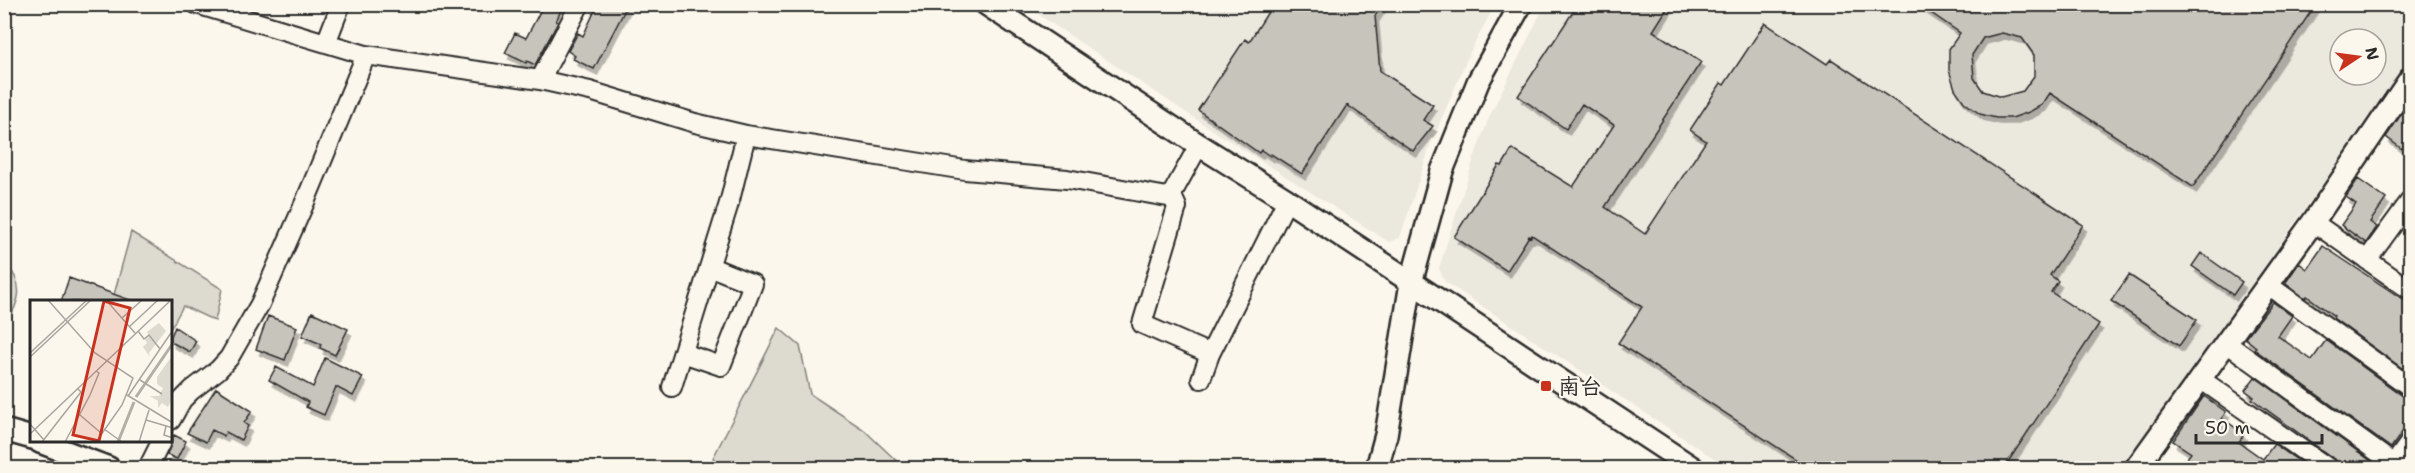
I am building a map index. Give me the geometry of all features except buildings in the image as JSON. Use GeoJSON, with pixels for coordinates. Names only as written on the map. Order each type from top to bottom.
{"type":"FeatureCollection","features":[{"type":"Feature","properties":{"kind":"street"},"geometry":{"type":"LineString","coordinates":[[196,4],[366,55],[540,80],[590,91],[696,123],[746,135],[966,170],[1067,179],[1173,198]]}},
{"type":"Feature","properties":{"kind":"street"},"geometry":{"type":"LineString","coordinates":[[327,43],[341,4]]}},
{"type":"Feature","properties":{"kind":"street"},"geometry":{"type":"LineString","coordinates":[[540,80],[580,4]]}},
{"type":"Feature","properties":{"kind":"street"},"geometry":{"type":"LineString","coordinates":[[986,4],[1693,468]]}},
{"type":"Feature","properties":{"kind":"street"},"geometry":{"type":"LineString","coordinates":[[1377,468],[1386,435],[1411,283],[1442,171],[1478,82],[1521,4]]}},
{"type":"Feature","properties":{"kind":"street"},"geometry":{"type":"LineString","coordinates":[[172,418],[182,400],[229,358],[260,304],[366,55]]}},
{"type":"Feature","properties":{"kind":"street"},"geometry":{"type":"LineString","coordinates":[[2136,468],[2313,222],[2410,79]]}},
{"type":"Feature","properties":{"kind":"street"},"geometry":{"type":"LineString","coordinates":[[672,387],[711,267],[746,135]]}},
{"type":"Feature","properties":{"kind":"street"},"geometry":{"type":"LineString","coordinates":[[1199,145],[1178,183],[1173,198],[1178,207],[1142,324],[1210,354]]}},
{"type":"Feature","properties":{"kind":"street"},"geometry":{"type":"LineString","coordinates":[[1201,379],[1210,354],[1287,200]]}},
{"type":"Feature","properties":{"kind":"street"},"geometry":{"type":"LineString","coordinates":[[2367,260],[2410,201]]}},
{"type":"Feature","properties":{"kind":"street"},"geometry":{"type":"LineString","coordinates":[[2313,222],[2410,291]]}},
{"type":"Feature","properties":{"kind":"street"},"geometry":{"type":"LineString","coordinates":[[683,353],[721,366],[753,284],[711,267]]}},
{"type":"Feature","properties":{"kind":"street"},"geometry":{"type":"LineString","coordinates":[[2267,284],[2410,387]]}},
{"type":"Feature","properties":{"kind":"street"},"geometry":{"type":"LineString","coordinates":[[2225,342],[2392,466],[2410,442]]}},
{"type":"Feature","properties":{"kind":"street"},"geometry":{"type":"LineString","coordinates":[[2199,378],[2328,468]]}},
{"type":"Feature","properties":{"kind":"street"},"geometry":{"type":"LineString","coordinates":[[4,430],[30,437]]}},
{"type":"Feature","properties":{"kind":"street"},"geometry":{"type":"LineString","coordinates":[[45,443],[109,468]]}},
{"type":"Feature","properties":{"kind":"street"},"geometry":{"type":"LineString","coordinates":[[148,468],[160,443]]}},
{"type":"Feature","properties":{"kind":"shaded area"},"geometry":{"type":"Polygon","coordinates":[[[1024,5],[1495,5],[1469,54],[1430,146],[1400,238],[1389,242],[1214,131],[1024,5]]]}},
{"type":"Feature","properties":{"kind":"shaded area"},"geometry":{"type":"Polygon","coordinates":[[[1545,5],[2410,5],[2410,60],[2122,468],[1729,468],[1444,281],[1439,268],[1490,115],[1545,5]]]}},
{"type":"Feature","properties":{"kind":"shaded area"},"geometry":{"type":"Polygon","coordinates":[[[131,232],[222,289],[215,321],[183,306],[172,326],[172,300],[113,300],[131,232]]]}},
{"type":"Feature","properties":{"kind":"shaded area"},"geometry":{"type":"Polygon","coordinates":[[[5,262],[16,279],[18,294],[14,309],[5,326],[5,262]]]}},
{"type":"Feature","properties":{"kind":"shaded area"},"geometry":{"type":"Polygon","coordinates":[[[779,328],[800,346],[810,394],[863,429],[904,468],[724,468],[713,458],[779,328]]]}},
{"type":"Feature","properties":{"kind":"place","name":"南台"},"geometry":{"type":"Point","coordinates":[1546,386]}}]}
